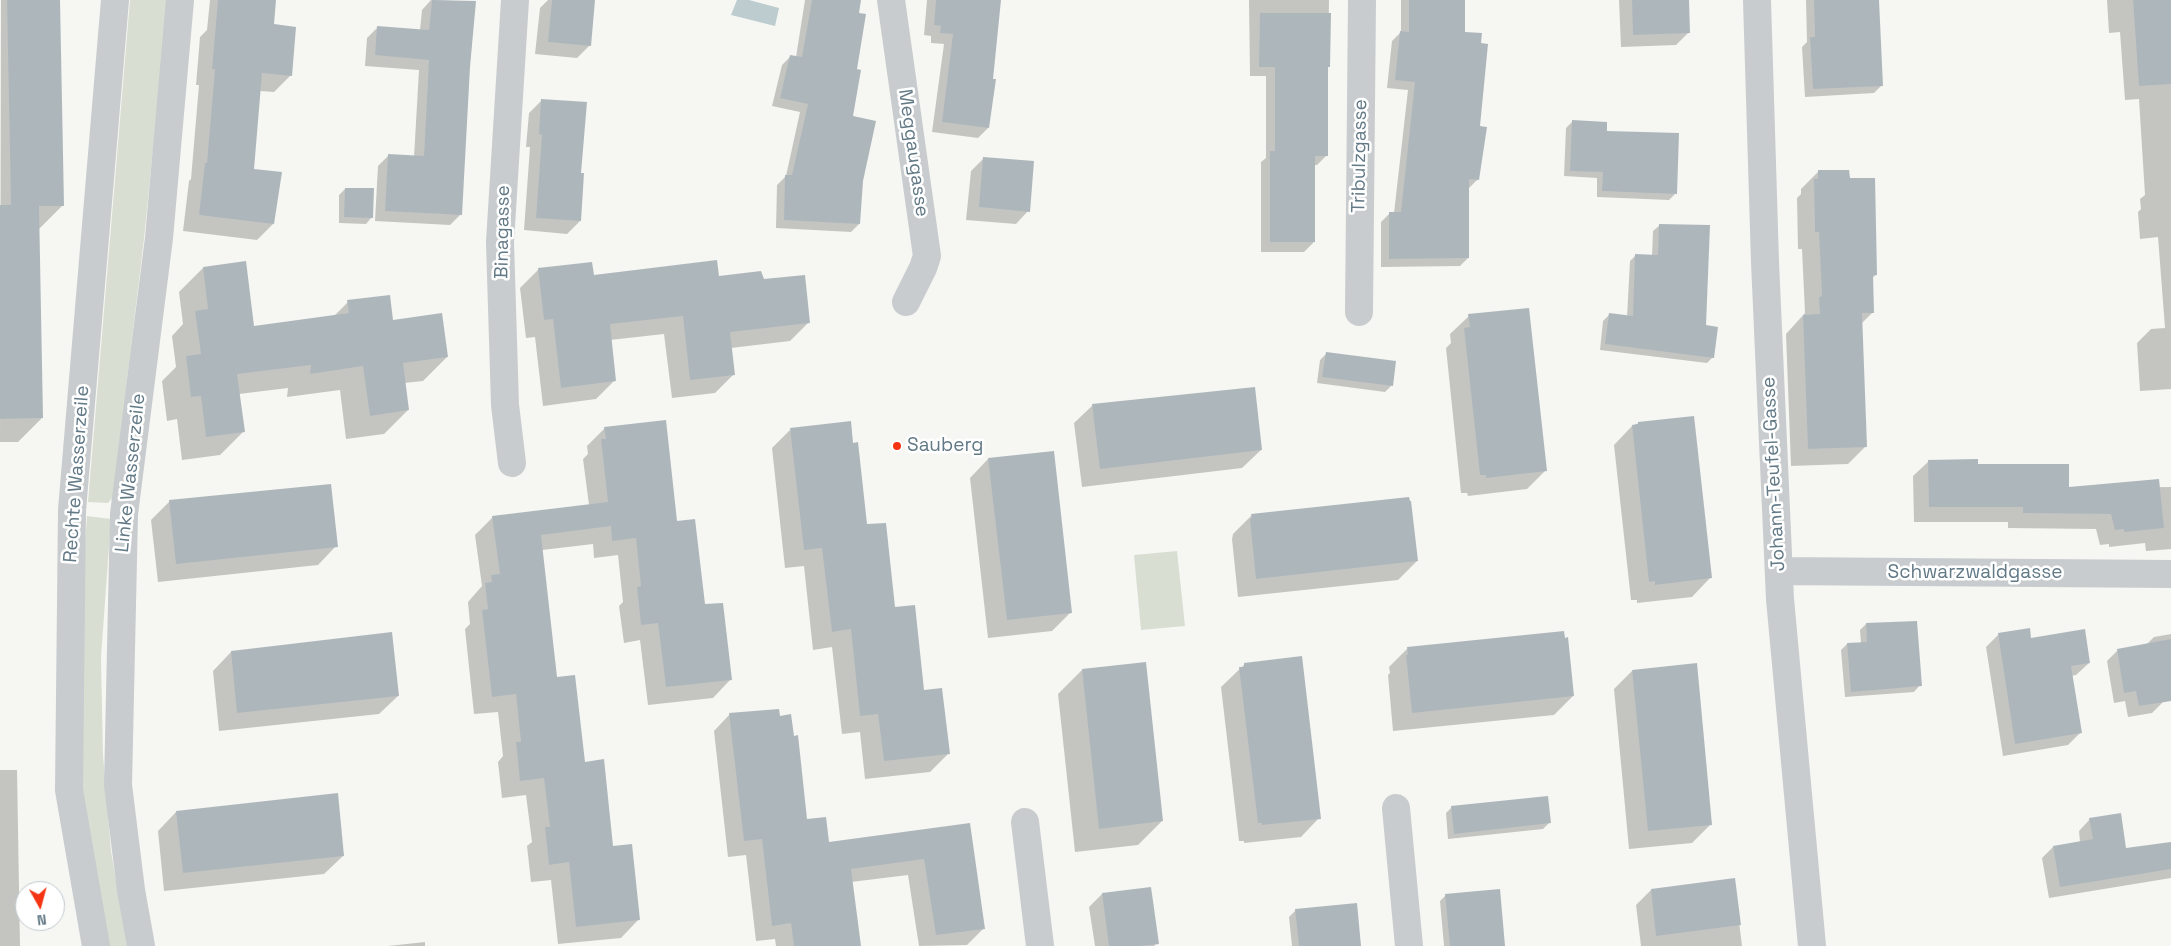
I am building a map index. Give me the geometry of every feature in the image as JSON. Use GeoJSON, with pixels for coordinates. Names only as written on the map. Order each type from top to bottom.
{"type":"FeatureCollection","features":[{"type":"Feature","properties":{"kind":"street","name":"Rechte Wasserzeile"},"geometry":{"type":"LineString","coordinates":[[96,946],[68,790],[72,510],[115,0]]}},
{"type":"Feature","properties":{"kind":"street","name":"Linke Wasserzeile"},"geometry":{"type":"LineString","coordinates":[[141,946],[131,890],[118,785],[124,514],[159,238],[180,0]]}},
{"type":"Feature","properties":{"kind":"street","name":"Binagasse"},"geometry":{"type":"LineString","coordinates":[[512,463],[506,405],[500,242],[515,0]]}},
{"type":"Feature","properties":{"kind":"street","name":"Meggaugasse"},"geometry":{"type":"LineString","coordinates":[[891,0],[927,256],[906,302]]}},
{"type":"Feature","properties":{"kind":"street","name":"Tribulzgasse"},"geometry":{"type":"LineString","coordinates":[[1359,312],[1362,0]]}},
{"type":"Feature","properties":{"kind":"street","name":"Johann-Teufel-Gasse"},"geometry":{"type":"LineString","coordinates":[[1757,0],[1764,262],[1778,571],[1812,946]]}},
{"type":"Feature","properties":{"kind":"street","name":"Schwarzwaldgasse"},"geometry":{"type":"LineString","coordinates":[[1778,571],[2171,574]]}},
{"type":"Feature","properties":{"kind":"street"},"geometry":{"type":"LineString","coordinates":[[1396,808],[1409,946]]}},
{"type":"Feature","properties":{"kind":"street"},"geometry":{"type":"LineString","coordinates":[[1025,822],[1040,946]]}},
{"type":"Feature","properties":{"kind":"shaded area"},"geometry":{"type":"Polygon","coordinates":[[[130,0],[168,0],[144,239],[113,497],[108,503],[88,502],[130,0]]]}},
{"type":"Feature","properties":{"kind":"shaded area"},"geometry":{"type":"Polygon","coordinates":[[[737,0],[749,0],[779,8],[775,26],[731,15],[737,0]]]}},
{"type":"Feature","properties":{"kind":"shaded area"},"geometry":{"type":"Polygon","coordinates":[[[87,516],[111,519],[101,657],[103,755],[111,851],[127,946],[105,946],[83,810],[81,605],[87,516]]]}},
{"type":"Feature","properties":{"kind":"shaded area"},"geometry":{"type":"Polygon","coordinates":[[[1177,551],[1185,626],[1141,630],[1134,555],[1177,551]]]}},
{"type":"Feature","properties":{"kind":"building"},"geometry":{"type":"Polygon","coordinates":[[[7,0],[60,0],[64,206],[39,206],[43,418],[0,419],[0,205],[11,205],[7,0]]]}},
{"type":"Feature","properties":{"kind":"building"},"geometry":{"type":"Polygon","coordinates":[[[218,0],[276,0],[274,24],[296,27],[292,76],[262,73],[254,169],[282,172],[274,224],[199,215],[205,163],[207,163],[215,69],[212,69],[218,0]]]}},
{"type":"Feature","properties":{"kind":"building"},"geometry":{"type":"Polygon","coordinates":[[[432,0],[476,1],[470,67],[462,215],[385,211],[388,154],[424,156],[429,60],[375,55],[377,26],[429,30],[432,0]]]}},
{"type":"Feature","properties":{"kind":"building"},"geometry":{"type":"Polygon","coordinates":[[[552,0],[595,0],[591,46],[548,42],[552,0]]]}},
{"type":"Feature","properties":{"kind":"building"},"geometry":{"type":"Polygon","coordinates":[[[812,0],[861,0],[859,13],[866,14],[857,69],[861,70],[853,116],[876,121],[863,181],[860,224],[784,220],[785,175],[792,175],[808,104],[780,98],[790,55],[802,57],[812,0]]]}},
{"type":"Feature","properties":{"kind":"building"},"geometry":{"type":"Polygon","coordinates":[[[936,0],[1001,0],[993,79],[996,79],[989,128],[942,122],[953,34],[940,33],[941,26],[934,25],[936,0]]]}},
{"type":"Feature","properties":{"kind":"building"},"geometry":{"type":"Polygon","coordinates":[[[1409,0],[1465,0],[1465,32],[1482,33],[1481,43],[1488,44],[1480,126],[1487,127],[1479,180],[1469,179],[1469,258],[1389,259],[1389,212],[1401,212],[1415,82],[1395,80],[1400,31],[1409,32],[1409,0]]]}},
{"type":"Feature","properties":{"kind":"building"},"geometry":{"type":"Polygon","coordinates":[[[1632,0],[1689,0],[1690,33],[1633,35],[1632,0]]]}},
{"type":"Feature","properties":{"kind":"building"},"geometry":{"type":"Polygon","coordinates":[[[1814,0],[1879,0],[1883,86],[1813,89],[1810,37],[1815,37],[1814,0]]]}},
{"type":"Feature","properties":{"kind":"building"},"geometry":{"type":"Polygon","coordinates":[[[2133,0],[2171,0],[2171,84],[2139,86],[2133,0]]]}},
{"type":"Feature","properties":{"kind":"building"},"geometry":{"type":"Polygon","coordinates":[[[1260,13],[1331,13],[1330,67],[1328,67],[1328,156],[1315,156],[1315,242],[1270,242],[1270,151],[1275,151],[1275,67],[1259,67],[1260,13]]]}},
{"type":"Feature","properties":{"kind":"building"},"geometry":{"type":"Polygon","coordinates":[[[541,99],[587,102],[581,173],[584,173],[581,221],[536,218],[542,135],[539,134],[541,99]]]}},
{"type":"Feature","properties":{"kind":"building"},"geometry":{"type":"Polygon","coordinates":[[[1572,120],[1607,122],[1607,131],[1679,133],[1677,194],[1602,191],[1603,172],[1570,171],[1572,120]]]}},
{"type":"Feature","properties":{"kind":"building"},"geometry":{"type":"Polygon","coordinates":[[[983,157],[1034,161],[1030,212],[979,207],[983,157]]]}},
{"type":"Feature","properties":{"kind":"building"},"geometry":{"type":"Polygon","coordinates":[[[1818,170],[1849,170],[1850,178],[1875,178],[1877,275],[1873,275],[1874,313],[1862,313],[1867,447],[1808,449],[1803,315],[1820,314],[1819,297],[1822,296],[1819,232],[1815,232],[1814,179],[1818,179],[1818,170]]]}},
{"type":"Feature","properties":{"kind":"building"},"geometry":{"type":"Polygon","coordinates":[[[345,188],[374,188],[373,218],[344,217],[345,188]]]}},
{"type":"Feature","properties":{"kind":"building"},"geometry":{"type":"Polygon","coordinates":[[[1659,224],[1710,225],[1706,325],[1718,327],[1714,358],[1605,344],[1609,313],[1633,316],[1635,254],[1658,255],[1659,224]]]}},
{"type":"Feature","properties":{"kind":"building"},"geometry":{"type":"Polygon","coordinates":[[[717,260],[719,276],[761,271],[764,279],[805,275],[810,323],[730,332],[735,375],[690,380],[683,316],[610,324],[616,381],[561,388],[553,319],[544,320],[538,268],[592,262],[594,275],[717,260]]]}},
{"type":"Feature","properties":{"kind":"building"},"geometry":{"type":"Polygon","coordinates":[[[246,261],[254,326],[349,313],[347,300],[390,295],[393,320],[442,313],[448,357],[403,363],[409,410],[370,416],[363,366],[310,374],[311,365],[237,374],[245,432],[206,437],[201,396],[191,397],[186,356],[201,354],[195,311],[208,309],[203,267],[246,261]]]}},
{"type":"Feature","properties":{"kind":"building"},"geometry":{"type":"Polygon","coordinates":[[[1529,308],[1547,471],[1486,478],[1486,475],[1480,475],[1464,328],[1470,327],[1468,314],[1529,308]]]}},
{"type":"Feature","properties":{"kind":"building"},"geometry":{"type":"Polygon","coordinates":[[[1326,352],[1396,361],[1393,386],[1322,377],[1326,352]]]}},
{"type":"Feature","properties":{"kind":"building"},"geometry":{"type":"Polygon","coordinates":[[[1255,387],[1262,450],[1100,469],[1092,404],[1255,387]]]}},
{"type":"Feature","properties":{"kind":"building"},"geometry":{"type":"Polygon","coordinates":[[[1694,416],[1712,578],[1655,585],[1655,581],[1649,582],[1632,425],[1638,424],[1638,422],[1694,416]]]}},
{"type":"Feature","properties":{"kind":"building"},"geometry":{"type":"Polygon","coordinates":[[[666,420],[677,521],[695,519],[705,604],[723,603],[732,680],[666,687],[658,623],[641,625],[637,587],[641,586],[636,538],[612,541],[611,526],[541,535],[557,677],[575,675],[585,762],[604,759],[613,846],[632,844],[640,920],[576,927],[569,862],[549,865],[545,827],[550,827],[544,778],[520,781],[516,742],[521,742],[516,694],[492,697],[482,610],[488,609],[485,583],[492,582],[491,575],[500,574],[492,516],[608,502],[601,439],[606,439],[604,427],[666,420]]]}},
{"type":"Feature","properties":{"kind":"building"},"geometry":{"type":"Polygon","coordinates":[[[851,421],[853,443],[858,442],[867,524],[886,523],[895,607],[915,605],[924,690],[942,688],[950,754],[884,761],[878,714],[860,716],[851,629],[832,632],[822,548],[804,550],[790,428],[851,421]]]}},
{"type":"Feature","properties":{"kind":"building"},"geometry":{"type":"Polygon","coordinates":[[[1054,451],[1072,613],[1007,620],[988,458],[1054,451]]]}},
{"type":"Feature","properties":{"kind":"building"},"geometry":{"type":"Polygon","coordinates":[[[1978,459],[1978,464],[2069,464],[2069,487],[2159,479],[2164,528],[2124,532],[2124,529],[2115,530],[2111,514],[2023,513],[2023,507],[1929,507],[1928,460],[1978,459]]]}},
{"type":"Feature","properties":{"kind":"building"},"geometry":{"type":"Polygon","coordinates":[[[331,484],[338,547],[176,564],[169,500],[331,484]]]}},
{"type":"Feature","properties":{"kind":"building"},"geometry":{"type":"Polygon","coordinates":[[[1409,497],[1418,561],[1256,579],[1251,514],[1409,497]]]}},
{"type":"Feature","properties":{"kind":"building"},"geometry":{"type":"Polygon","coordinates":[[[1917,621],[1922,686],[1851,692],[1847,643],[1867,642],[1866,623],[1917,621]]]}},
{"type":"Feature","properties":{"kind":"building"},"geometry":{"type":"Polygon","coordinates":[[[2030,628],[2031,638],[2085,629],[2090,663],[2071,666],[2082,733],[2015,744],[1998,633],[2030,628]]]}},
{"type":"Feature","properties":{"kind":"building"},"geometry":{"type":"Polygon","coordinates":[[[1564,631],[1565,638],[1568,637],[1574,696],[1412,713],[1406,655],[1408,655],[1407,647],[1564,631]]]}},
{"type":"Feature","properties":{"kind":"building"},"geometry":{"type":"Polygon","coordinates":[[[392,632],[399,696],[237,713],[231,651],[392,632]]]}},
{"type":"Feature","properties":{"kind":"building"},"geometry":{"type":"Polygon","coordinates":[[[2171,639],[2171,701],[2139,706],[2136,691],[2124,693],[2117,649],[2171,639]]]}},
{"type":"Feature","properties":{"kind":"building"},"geometry":{"type":"Polygon","coordinates":[[[1302,656],[1321,819],[1262,825],[1262,823],[1258,823],[1239,667],[1244,667],[1244,663],[1302,656]]]}},
{"type":"Feature","properties":{"kind":"building"},"geometry":{"type":"Polygon","coordinates":[[[1146,662],[1163,821],[1099,829],[1082,669],[1146,662]]]}},
{"type":"Feature","properties":{"kind":"building"},"geometry":{"type":"Polygon","coordinates":[[[1697,663],[1712,825],[1648,831],[1632,670],[1697,663]]]}},
{"type":"Feature","properties":{"kind":"building"},"geometry":{"type":"Polygon","coordinates":[[[779,709],[780,716],[791,714],[794,736],[798,735],[807,819],[826,817],[829,842],[970,823],[985,929],[936,935],[924,859],[851,869],[861,946],[794,946],[791,923],[772,926],[762,839],[744,841],[729,713],[779,709]]]}},
{"type":"Feature","properties":{"kind":"building"},"geometry":{"type":"Polygon","coordinates":[[[338,793],[344,856],[183,873],[176,811],[338,793]]]}},
{"type":"Feature","properties":{"kind":"building"},"geometry":{"type":"Polygon","coordinates":[[[1548,796],[1551,823],[1454,834],[1451,806],[1548,796]]]}},
{"type":"Feature","properties":{"kind":"building"},"geometry":{"type":"Polygon","coordinates":[[[2121,813],[2126,848],[2171,842],[2171,869],[2060,887],[2053,846],[2093,839],[2089,818],[2121,813]]]}},
{"type":"Feature","properties":{"kind":"building"},"geometry":{"type":"Polygon","coordinates":[[[1735,878],[1741,925],[1656,936],[1651,889],[1735,878]]]}},
{"type":"Feature","properties":{"kind":"building"},"geometry":{"type":"Polygon","coordinates":[[[1151,887],[1159,944],[1109,946],[1102,893],[1151,887]]]}},
{"type":"Feature","properties":{"kind":"building"},"geometry":{"type":"Polygon","coordinates":[[[1500,889],[1505,946],[1450,946],[1445,894],[1500,889]]]}},
{"type":"Feature","properties":{"kind":"building"},"geometry":{"type":"Polygon","coordinates":[[[1357,903],[1361,946],[1299,946],[1295,909],[1357,903]]]}},
{"type":"Feature","properties":{"kind":"place","name":"Sauberg"},"geometry":{"type":"Point","coordinates":[897,446]}}]}
